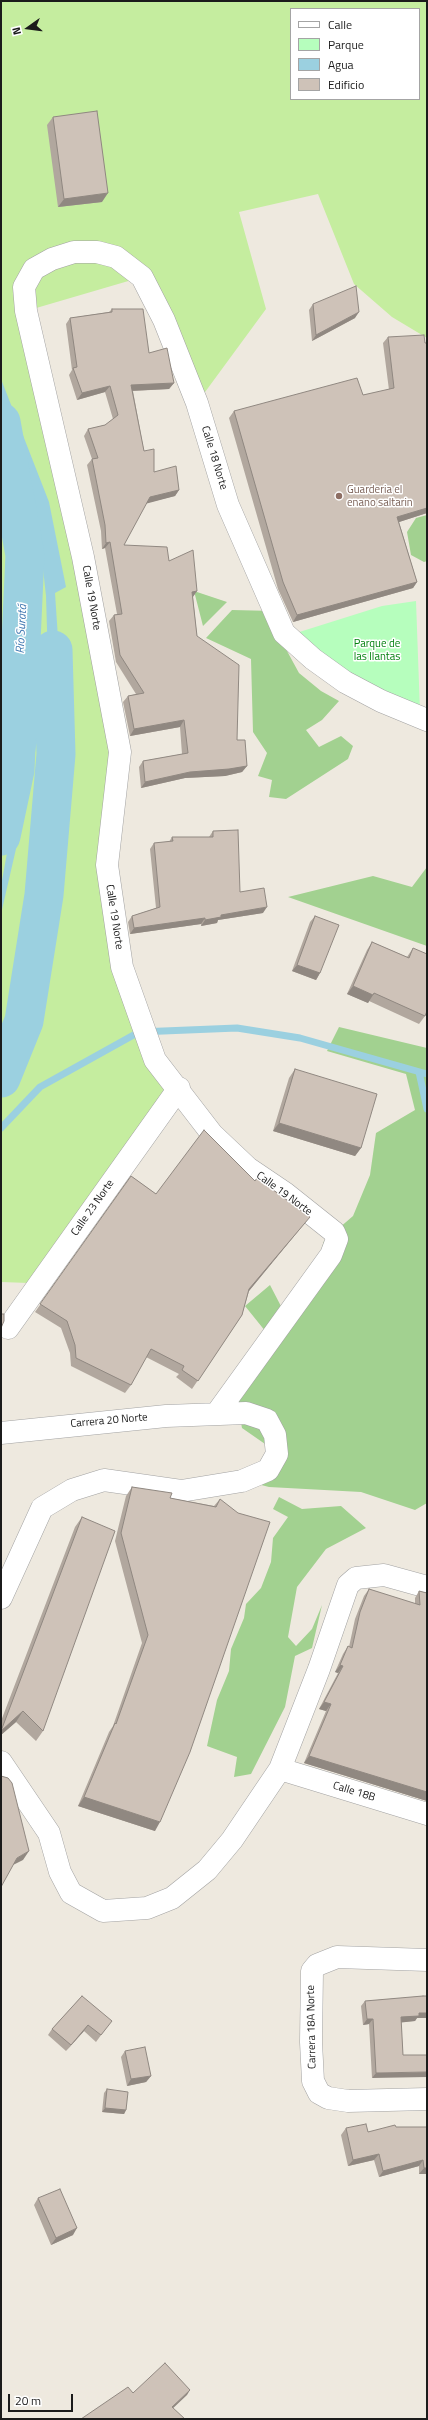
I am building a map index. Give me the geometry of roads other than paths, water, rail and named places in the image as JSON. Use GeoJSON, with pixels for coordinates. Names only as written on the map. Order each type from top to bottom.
{"type":"FeatureCollection","features":[{"type":"Feature","properties":{"kind":"street","name":"Calle 18 Norte"},"geometry":{"type":"LineString","coordinates":[[26,311],[24,287],[34,269],[52,259],[74,252],[97,252],[116,256],[142,277],[164,320],[197,403],[228,506],[284,633],[313,659],[345,682],[381,701],[427,720]]}},
{"type":"Feature","properties":{"kind":"street","name":"Calle 19 Norte"},"geometry":{"type":"LineString","coordinates":[[26,311],[83,557],[120,752],[106,865],[122,967],[156,1060],[179,1088],[212,1134],[248,1168],[285,1193],[334,1232],[337,1239],[331,1255],[217,1413]]}},
{"type":"Feature","properties":{"kind":"street","name":"Calle 23 Norte"},"geometry":{"type":"LineString","coordinates":[[8,1328],[179,1088]]}},
{"type":"Feature","properties":{"kind":"street","name":"Carrera 20 Norte"},"geometry":{"type":"LineString","coordinates":[[1,1433],[166,1416],[246,1413],[267,1420],[275,1435],[277,1454],[268,1470],[242,1482],[182,1491],[104,1480],[72,1490],[42,1508],[1,1598]]}},
{"type":"Feature","properties":{"kind":"street"},"geometry":{"type":"LineString","coordinates":[[1,1762],[49,1833],[60,1872],[71,1893],[103,1911],[147,1908],[172,1898],[207,1870],[232,1840],[280,1769],[304,1710],[348,1585],[356,1578],[384,1575],[427,1587]]}},
{"type":"Feature","properties":{"kind":"street","name":"Calle 18B"},"geometry":{"type":"LineString","coordinates":[[280,1769],[427,1814]]}},
{"type":"Feature","properties":{"kind":"street","name":"Carrera 18A Norte"},"geometry":{"type":"LineString","coordinates":[[427,1960],[337,1957],[317,1965],[312,1971],[311,2042],[313,2081],[319,2093],[328,2098],[348,2101],[427,2099]]}},
{"type":"Feature","properties":{"kind":"water"},"geometry":{"type":"Polygon","coordinates":[[[1,379],[49,502],[66,587],[55,593],[59,653],[65,692],[46,713],[36,746],[27,801],[1,914],[1,886],[27,743],[48,662],[46,596],[40,541],[1,421],[1,379]]]}},
{"type":"Feature","properties":{"kind":"waterway","name":"Río Suratá"},"geometry":{"type":"LineString","coordinates":[[1,422],[25,555],[15,770],[1,836]]}},
{"type":"Feature","properties":{"kind":"waterway"},"geometry":{"type":"LineString","coordinates":[[1,1078],[24,1021],[44,895],[56,754],[53,650]]}},
{"type":"Feature","properties":{"kind":"waterway"},"geometry":{"type":"LineString","coordinates":[[1,1128],[40,1087],[139,1032],[237,1028],[300,1038],[427,1074]]}},
{"type":"Feature","properties":{"kind":"waterway"},"geometry":{"type":"LineString","coordinates":[[419,1072],[427,1109]]}},
{"type":"Feature","properties":{"kind":"place","name":"Guarderia el enano saltarin"},"geometry":{"type":"Point","coordinates":[339,496]}},
{"type":"Feature","properties":{"kind":"park label","name":"Parque de las llantas"},"geometry":{"type":"Point","coordinates":[377,650]}}]}
